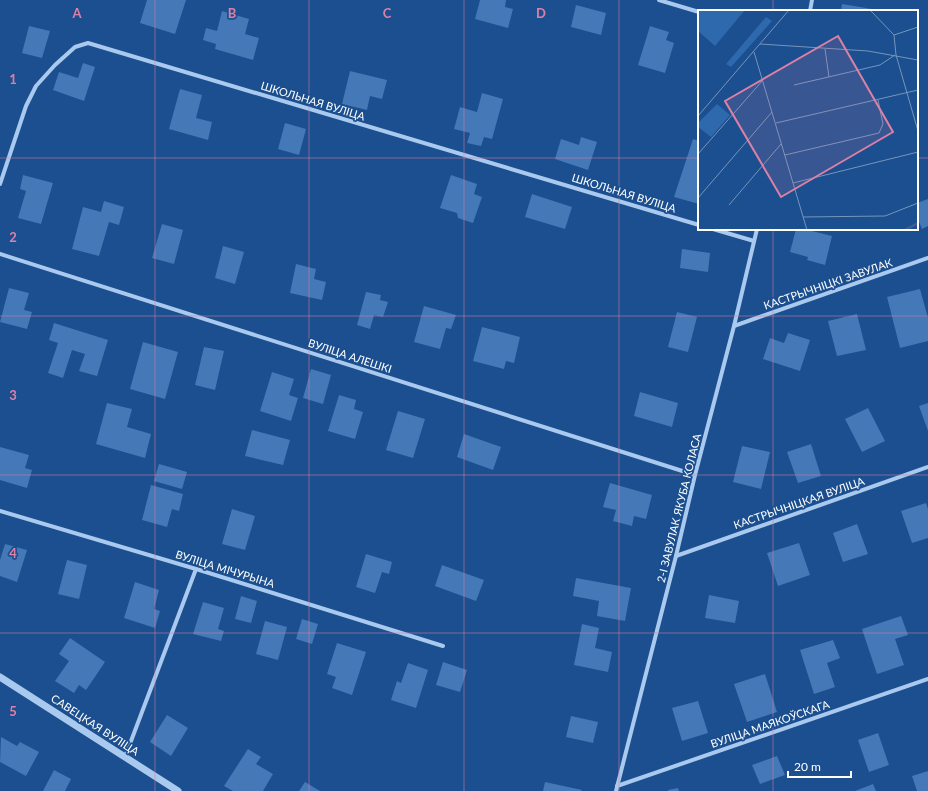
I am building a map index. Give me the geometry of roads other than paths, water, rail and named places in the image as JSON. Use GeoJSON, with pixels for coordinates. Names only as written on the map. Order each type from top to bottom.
{"type":"FeatureCollection","features":[{"type":"Feature","properties":{"kind":"street"},"geometry":{"type":"LineString","coordinates":[[659,0],[698,12]]}},
{"type":"Feature","properties":{"kind":"street"},"geometry":{"type":"LineString","coordinates":[[810,10],[812,0]]}},
{"type":"Feature","properties":{"kind":"street","name":"ШКОЛЬНАЯ ВУЛІЦА"},"geometry":{"type":"LineString","coordinates":[[0,184],[26,106],[36,86],[55,65],[75,48],[88,43],[698,225]]}},
{"type":"Feature","properties":{"kind":"street"},"geometry":{"type":"LineString","coordinates":[[716,230],[754,241]]}},
{"type":"Feature","properties":{"kind":"street","name":"2-І ЗАВУЛАК ЯКУБА КОЛАСА"},"geometry":{"type":"LineString","coordinates":[[616,791],[734,326],[757,230]]}},
{"type":"Feature","properties":{"kind":"street","name":"ВУЛІЦА АЛЕШКІ"},"geometry":{"type":"LineString","coordinates":[[0,254],[696,475]]}},
{"type":"Feature","properties":{"kind":"street","name":"КАСТРЫЧНІЦКІ ЗАВУЛАК"},"geometry":{"type":"LineString","coordinates":[[734,326],[928,258]]}},
{"type":"Feature","properties":{"kind":"street","name":"КАСТРЫЧНІЦКАЯ ВУЛІЦА"},"geometry":{"type":"LineString","coordinates":[[676,556],[928,467]]}},
{"type":"Feature","properties":{"kind":"street","name":"ВУЛІЦА МІЧУРЫНА"},"geometry":{"type":"LineString","coordinates":[[0,511],[196,569],[444,646]]}},
{"type":"Feature","properties":{"kind":"street"},"geometry":{"type":"LineString","coordinates":[[125,757],[196,569]]}},
{"type":"Feature","properties":{"kind":"street","name":"САВЕЦКАЯ ВУЛІЦА"},"geometry":{"type":"LineString","coordinates":[[0,677],[178,791]]}},
{"type":"Feature","properties":{"kind":"street","name":"ВУЛІЦА МАЯКОЎСКАГА"},"geometry":{"type":"LineString","coordinates":[[618,786],[928,679]]}}]}
